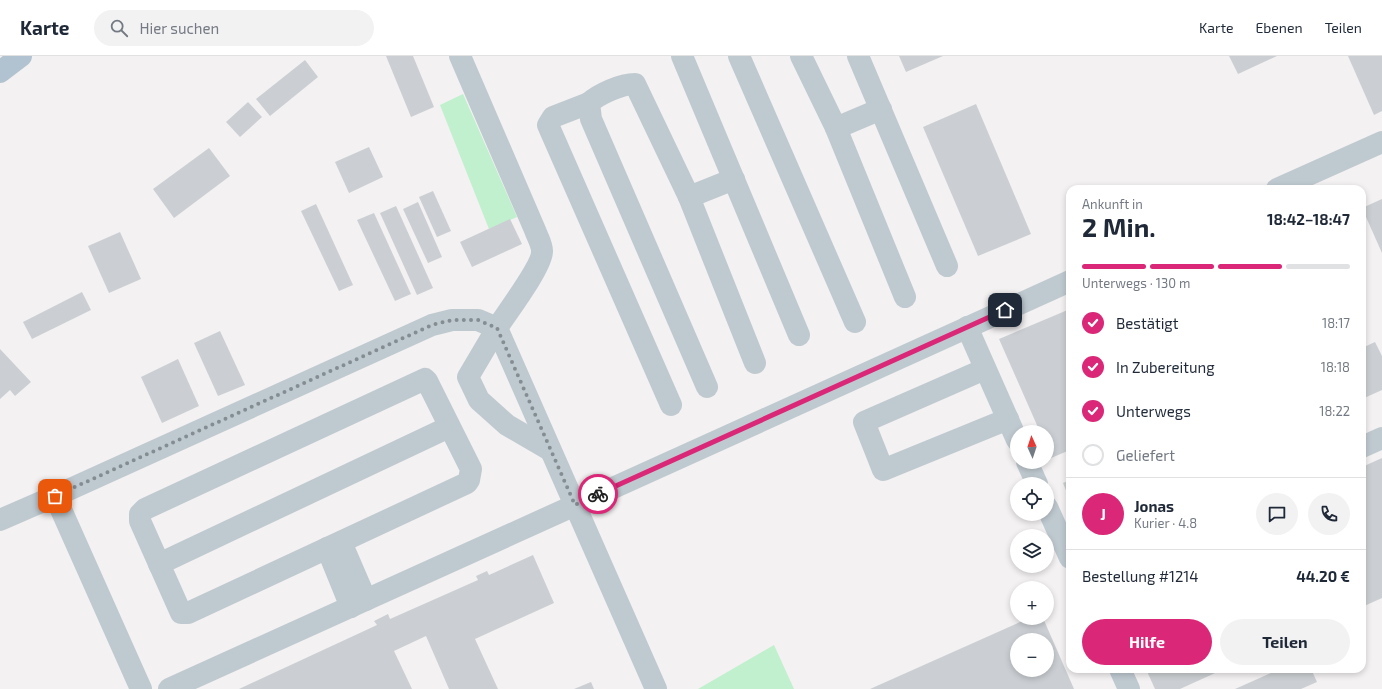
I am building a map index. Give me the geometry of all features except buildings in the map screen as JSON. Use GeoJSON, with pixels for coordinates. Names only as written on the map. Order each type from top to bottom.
{"type":"FeatureCollection","features":[{"type":"Feature","properties":{"kind":"main road"},"geometry":{"type":"LineString","coordinates":[[0,72],[21,56]]}},
{"type":"Feature","properties":{"kind":"street"},"geometry":{"type":"LineString","coordinates":[[460,56],[535,230],[542,251],[537,266],[497,328],[468,377],[479,400],[507,425],[550,450]]}},
{"type":"Feature","properties":{"kind":"street"},"geometry":{"type":"LineString","coordinates":[[682,56],[799,335]]}},
{"type":"Feature","properties":{"kind":"street"},"geometry":{"type":"LineString","coordinates":[[739,56],[855,322]]}},
{"type":"Feature","properties":{"kind":"street"},"geometry":{"type":"LineString","coordinates":[[800,56],[836,128],[905,297]]}},
{"type":"Feature","properties":{"kind":"street"},"geometry":{"type":"LineString","coordinates":[[858,56],[947,266]]}},
{"type":"Feature","properties":{"kind":"street"},"geometry":{"type":"LineString","coordinates":[[671,405],[548,125],[553,117],[589,103],[595,98],[626,84],[635,84],[689,197],[755,363]]}},
{"type":"Feature","properties":{"kind":"street"},"geometry":{"type":"LineString","coordinates":[[589,103],[592,119],[707,387]]}},
{"type":"Feature","properties":{"kind":"street"},"geometry":{"type":"LineString","coordinates":[[836,128],[880,109]]}},
{"type":"Feature","properties":{"kind":"street"},"geometry":{"type":"LineString","coordinates":[[1286,185],[1382,142]]}},
{"type":"Feature","properties":{"kind":"street"},"geometry":{"type":"LineString","coordinates":[[689,197],[734,179]]}},
{"type":"Feature","properties":{"kind":"street"},"geometry":{"type":"LineString","coordinates":[[169,689],[1066,283]]}},
{"type":"Feature","properties":{"kind":"street"},"geometry":{"type":"LineString","coordinates":[[0,520],[432,325],[452,320],[478,320],[497,328],[656,689]]}},
{"type":"Feature","properties":{"kind":"street"},"geometry":{"type":"LineString","coordinates":[[967,327],[1011,425]]}},
{"type":"Feature","properties":{"kind":"street"},"geometry":{"type":"LineString","coordinates":[[985,369],[864,422],[883,470],[1008,419]]}},
{"type":"Feature","properties":{"kind":"street"},"geometry":{"type":"LineString","coordinates":[[425,380],[427,381],[471,469],[470,480],[467,483],[334,545],[188,613],[181,613],[140,521],[140,514],[145,509],[425,380]]}},
{"type":"Feature","properties":{"kind":"street"},"geometry":{"type":"LineString","coordinates":[[159,564],[450,427]]}},
{"type":"Feature","properties":{"kind":"street"},"geometry":{"type":"LineString","coordinates":[[1366,445],[1382,438]]}},
{"type":"Feature","properties":{"kind":"street"},"geometry":{"type":"LineString","coordinates":[[55,496],[141,689]]}},
{"type":"Feature","properties":{"kind":"street"},"geometry":{"type":"LineString","coordinates":[[1053,521],[1066,549]]}},
{"type":"Feature","properties":{"kind":"street"},"geometry":{"type":"LineString","coordinates":[[334,545],[358,604]]}},
{"type":"Feature","properties":{"kind":"street"},"geometry":{"type":"LineString","coordinates":[[1122,673],[1128,689]]}},
{"type":"Feature","properties":{"kind":"green space"},"geometry":{"type":"Polygon","coordinates":[[[463,94],[517,217],[489,229],[440,105],[463,94]]]}},
{"type":"Feature","properties":{"kind":"green space"},"geometry":{"type":"Polygon","coordinates":[[[774,645],[794,689],[698,689],[774,645]]]}},
{"type":"Feature","properties":{"kind":"way so far"},"geometry":{"type":"LineString","coordinates":[[55,496],[432,325],[452,320],[478,320],[497,328],[575,505],[598,494]]}},
{"type":"Feature","properties":{"kind":"route"},"geometry":{"type":"LineString","coordinates":[[598,494],[1005,310]]}}]}
